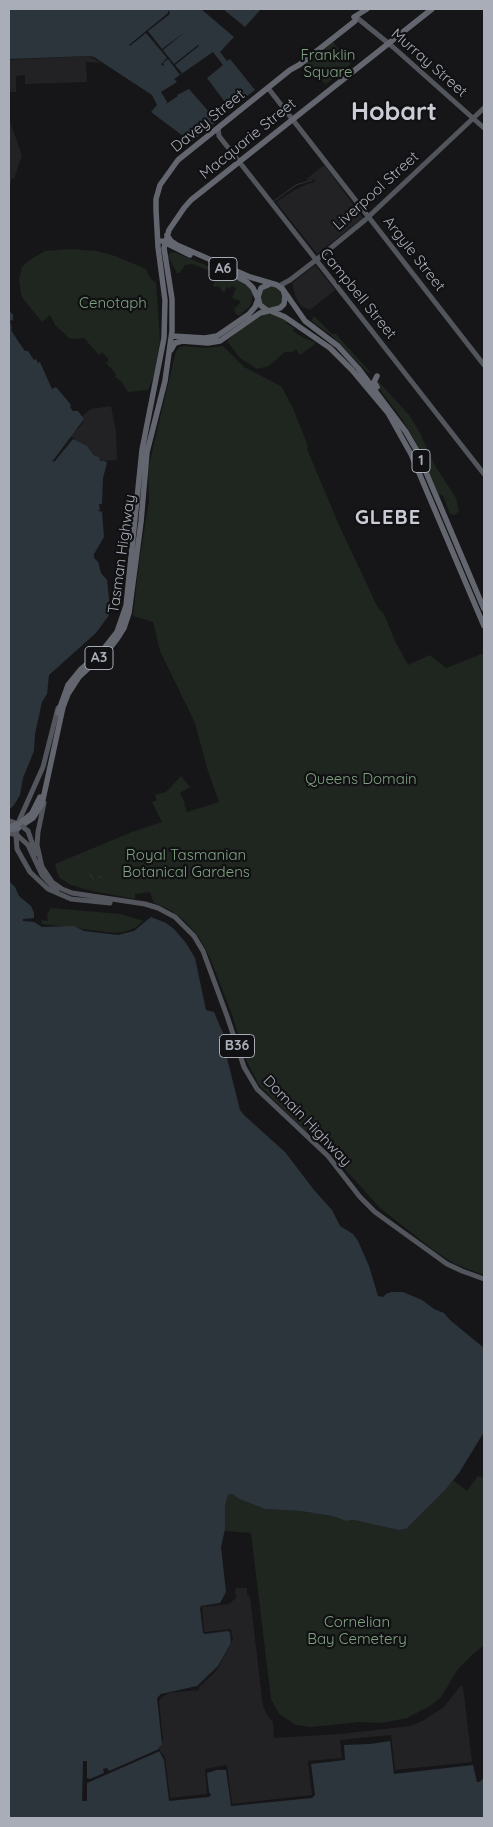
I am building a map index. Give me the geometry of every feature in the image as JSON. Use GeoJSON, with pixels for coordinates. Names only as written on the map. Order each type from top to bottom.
{"type":"FeatureCollection","features":[{"type":"Feature","properties":{"kind":"highway","name":"Davey Street"},"geometry":{"type":"LineString","coordinates":[[157,236],[156,202],[162,181],[178,160],[355,21],[356,17],[366,9]]}},
{"type":"Feature","properties":{"kind":"highway","name":"Macquarie Street"},"geometry":{"type":"LineString","coordinates":[[164,243],[167,235],[188,203],[432,9]]}},
{"type":"Feature","properties":{"kind":"highway","name":"A6"},"geometry":{"type":"LineString","coordinates":[[167,235],[177,245],[250,277],[272,283]]}},
{"type":"Feature","properties":{"kind":"highway","name":"A6"},"geometry":{"type":"LineString","coordinates":[[157,236],[164,243],[245,280],[258,299]]}},
{"type":"Feature","properties":{"kind":"highway"},"geometry":{"type":"LineString","coordinates":[[153,411],[165,323],[164,287],[157,236]]}},
{"type":"Feature","properties":{"kind":"highway"},"geometry":{"type":"LineString","coordinates":[[164,243],[164,256],[177,328],[186,336]]}},
{"type":"Feature","properties":{"kind":"highway","name":"A6"},"geometry":{"type":"LineString","coordinates":[[164,256],[169,250],[187,254]]}},
{"type":"Feature","properties":{"kind":"highway"},"geometry":{"type":"LineString","coordinates":[[153,411],[167,341],[172,336],[214,337],[227,330],[253,309],[261,288],[265,285],[272,283],[281,287],[286,296],[284,304],[279,309],[262,312],[220,341],[208,343],[179,342],[173,346],[170,352]]}},
{"type":"Feature","properties":{"kind":"highway","name":"1"},"geometry":{"type":"LineString","coordinates":[[281,287],[305,321],[338,346],[372,380],[397,418],[417,451],[484,609]]}},
{"type":"Feature","properties":{"kind":"highway"},"geometry":{"type":"LineString","coordinates":[[241,320],[254,302],[254,291]]}},
{"type":"Feature","properties":{"kind":"highway","name":"1"},"geometry":{"type":"LineString","coordinates":[[258,299],[262,307],[285,317],[330,348],[352,370],[392,419],[411,454],[484,626]]}},
{"type":"Feature","properties":{"kind":"highway"},"geometry":{"type":"LineString","coordinates":[[150,421],[170,352],[173,309]]}},
{"type":"Feature","properties":{"kind":"highway"},"geometry":{"type":"LineString","coordinates":[[382,406],[369,386],[377,376],[374,384],[391,406],[397,418]]}},
{"type":"Feature","properties":{"kind":"highway","name":"Tasman Highway"},"geometry":{"type":"LineString","coordinates":[[9,830],[27,823],[40,808],[46,790],[61,716],[68,694],[79,677],[114,644],[126,621],[130,607],[141,521],[150,421]]}},
{"type":"Feature","properties":{"kind":"highway","name":"Tasman Highway"},"geometry":{"type":"LineString","coordinates":[[19,825],[32,813],[40,798],[61,700],[72,680],[107,645],[120,627],[126,606],[135,508],[150,421]]}},
{"type":"Feature","properties":{"kind":"highway"},"geometry":{"type":"LineString","coordinates":[[133,532],[141,521],[135,508]]}},
{"type":"Feature","properties":{"kind":"highway"},"geometry":{"type":"LineString","coordinates":[[476,604],[484,618]]}},
{"type":"Feature","properties":{"kind":"main road","name":"Murray Street"},"geometry":{"type":"LineString","coordinates":[[356,17],[389,43],[484,128]]}},
{"type":"Feature","properties":{"kind":"main road","name":"Argyle Street"},"geometry":{"type":"LineString","coordinates":[[268,88],[484,365]]}},
{"type":"Feature","properties":{"kind":"main road","name":"Liverpool Street"},"geometry":{"type":"LineString","coordinates":[[281,287],[368,216],[484,108]]}},
{"type":"Feature","properties":{"kind":"main road","name":"Campbell Street"},"geometry":{"type":"LineString","coordinates":[[218,128],[218,136],[484,474]]}},
{"type":"Feature","properties":{"kind":"main road","name":"Domain Highway"},"geometry":{"type":"LineString","coordinates":[[61,700],[43,767],[18,823],[16,844],[24,864],[44,886],[66,897],[151,908],[167,914],[181,923]]}},
{"type":"Feature","properties":{"kind":"main road","name":"Domain Highway"},"geometry":{"type":"LineString","coordinates":[[46,790],[37,843],[44,871],[52,882],[66,891],[152,906],[168,912],[181,923],[194,936],[205,957],[244,1067],[257,1089],[328,1156],[360,1197],[376,1212],[447,1264],[484,1279]]}},
{"type":"Feature","properties":{"kind":"main road","name":"Domain Highway"},"geometry":{"type":"LineString","coordinates":[[9,821],[19,824],[28,831],[40,867],[51,883],[68,894],[102,898]]}},
{"type":"Feature","properties":{"kind":"main road","name":"Domain Highway"},"geometry":{"type":"LineString","coordinates":[[9,830],[28,845],[39,872],[52,887],[67,896],[96,901]]}},
{"type":"Feature","properties":{"kind":"shaded area"},"geometry":{"type":"Polygon","coordinates":[[[9,9],[201,9],[234,37],[220,52],[227,61],[230,59],[255,90],[230,109],[207,78],[223,65],[213,52],[174,79],[177,82],[161,92],[167,102],[166,104],[177,95],[189,89],[217,121],[191,142],[151,112],[157,105],[152,95],[94,57],[9,59],[9,9]]]}},
{"type":"Feature","properties":{"kind":"shaded area"},"geometry":{"type":"Polygon","coordinates":[[[223,9],[261,9],[245,27],[223,9]]]}},
{"type":"Feature","properties":{"kind":"shaded area"},"geometry":{"type":"Polygon","coordinates":[[[88,56],[102,63],[86,62],[87,82],[25,84],[25,75],[16,76],[16,92],[9,92],[9,60],[88,56]]]}},
{"type":"Feature","properties":{"kind":"shaded area"},"geometry":{"type":"Polygon","coordinates":[[[9,119],[22,155],[14,179],[12,178],[9,186],[9,119]]]}},
{"type":"Feature","properties":{"kind":"shaded area"},"geometry":{"type":"Polygon","coordinates":[[[325,166],[363,218],[317,254],[276,202],[293,191],[315,182],[312,179],[305,180],[325,166]]]}},
{"type":"Feature","properties":{"kind":"shaded area"},"geometry":{"type":"Polygon","coordinates":[[[315,265],[335,290],[310,310],[301,306],[296,298],[292,283],[315,265]]]}},
{"type":"Feature","properties":{"kind":"shaded area"},"geometry":{"type":"Polygon","coordinates":[[[9,310],[13,315],[13,320],[10,321],[11,330],[20,344],[34,360],[36,359],[38,363],[40,362],[52,389],[56,387],[71,405],[70,407],[73,411],[78,411],[84,419],[52,462],[55,461],[73,439],[87,446],[95,456],[99,457],[100,461],[107,463],[103,478],[102,504],[99,504],[100,510],[97,510],[102,512],[104,537],[94,554],[94,558],[98,562],[101,573],[107,580],[110,608],[109,615],[96,633],[49,675],[47,694],[42,702],[35,734],[34,751],[23,778],[20,795],[9,810],[9,310]]]}},
{"type":"Feature","properties":{"kind":"shaded area"},"geometry":{"type":"Polygon","coordinates":[[[111,406],[116,432],[117,460],[100,461],[89,448],[71,436],[82,424],[84,419],[82,416],[91,409],[111,406]]]}},
{"type":"Feature","properties":{"kind":"shaded area"},"geometry":{"type":"Polygon","coordinates":[[[9,881],[15,887],[19,896],[31,906],[34,913],[34,918],[23,919],[23,921],[34,922],[42,927],[74,926],[84,931],[118,935],[134,931],[151,917],[166,923],[174,929],[186,943],[195,958],[206,1010],[214,1012],[223,1033],[225,1050],[240,1110],[285,1152],[332,1210],[340,1226],[353,1234],[369,1266],[378,1296],[383,1297],[391,1292],[403,1292],[422,1300],[434,1309],[444,1313],[484,1348],[484,1432],[459,1473],[445,1490],[406,1529],[399,1530],[354,1520],[346,1521],[332,1516],[300,1511],[265,1509],[239,1499],[232,1494],[228,1495],[225,1506],[225,1529],[221,1547],[226,1592],[220,1603],[201,1606],[200,1608],[203,1633],[228,1631],[231,1643],[218,1666],[197,1686],[161,1694],[157,1698],[162,1744],[158,1749],[164,1760],[169,1801],[209,1797],[211,1795],[207,1773],[217,1770],[226,1770],[231,1806],[312,1798],[315,1795],[311,1764],[345,1760],[344,1745],[390,1741],[394,1774],[473,1765],[477,1782],[484,1778],[484,1818],[9,1818],[9,881]]]}},
{"type":"Feature","properties":{"kind":"shaded area"},"geometry":{"type":"Polygon","coordinates":[[[237,1588],[247,1588],[247,1595],[250,1597],[263,1706],[273,1722],[274,1738],[340,1734],[411,1726],[444,1707],[461,1685],[463,1687],[472,1762],[395,1770],[391,1735],[340,1740],[342,1758],[308,1761],[312,1795],[232,1804],[227,1765],[205,1769],[207,1794],[170,1798],[165,1757],[158,1749],[163,1741],[159,1702],[168,1693],[199,1690],[199,1687],[217,1670],[233,1640],[231,1629],[204,1632],[202,1607],[229,1604],[236,1598],[235,1590],[237,1588]]]}},
{"type":"Feature","properties":{"kind":"green space","name":"Franklin Square"},"geometry":{"type":"Polygon","coordinates":[[[332,41],[351,64],[326,84],[300,66],[332,41]]]}},
{"type":"Feature","properties":{"kind":"green space","name":"Cenotaph"},"geometry":{"type":"Polygon","coordinates":[[[70,249],[96,251],[115,256],[146,269],[150,278],[156,283],[160,340],[154,376],[148,390],[128,392],[121,381],[115,377],[116,374],[106,363],[109,360],[102,352],[99,355],[84,338],[69,338],[55,325],[50,315],[42,322],[24,300],[21,294],[19,279],[22,267],[45,251],[70,249]]]}},
{"type":"Feature","properties":{"kind":"green space"},"geometry":{"type":"Polygon","coordinates":[[[174,252],[244,281],[251,289],[253,295],[250,306],[239,316],[235,313],[234,307],[236,308],[241,301],[232,298],[236,288],[231,286],[230,289],[227,287],[224,293],[219,287],[213,286],[218,274],[192,264],[185,265],[180,273],[177,273],[168,256],[174,252]]]}},
{"type":"Feature","properties":{"kind":"green space"},"geometry":{"type":"Polygon","coordinates":[[[272,286],[280,290],[283,298],[279,306],[271,309],[263,305],[260,297],[263,289],[272,286]]]}},
{"type":"Feature","properties":{"kind":"green space"},"geometry":{"type":"Polygon","coordinates":[[[270,313],[287,321],[286,323],[294,328],[293,331],[300,336],[316,343],[300,355],[296,349],[292,352],[285,352],[269,366],[257,369],[240,358],[227,341],[255,317],[270,313]]]}},
{"type":"Feature","properties":{"kind":"green space"},"geometry":{"type":"Polygon","coordinates":[[[314,316],[332,334],[336,334],[372,374],[367,372],[331,335],[311,321],[314,316]]]}},
{"type":"Feature","properties":{"kind":"green space","name":"Queens Domain"},"geometry":{"type":"Polygon","coordinates":[[[184,346],[205,348],[223,346],[244,367],[281,386],[292,406],[308,446],[307,449],[339,525],[378,608],[384,614],[395,641],[408,665],[430,655],[446,668],[484,653],[484,1275],[455,1264],[436,1252],[380,1208],[341,1165],[323,1138],[309,1131],[306,1132],[259,1085],[247,1062],[231,1012],[210,958],[200,939],[186,922],[170,910],[154,903],[150,892],[135,894],[135,899],[92,891],[71,885],[60,878],[57,872],[55,864],[132,832],[162,822],[152,802],[157,800],[155,795],[166,792],[181,776],[190,787],[180,793],[187,812],[219,802],[207,768],[195,723],[160,651],[153,622],[133,616],[149,501],[148,469],[176,351],[184,346]]]}},
{"type":"Feature","properties":{"kind":"green space"},"geometry":{"type":"Polygon","coordinates":[[[377,380],[410,416],[420,433],[434,464],[456,498],[459,511],[455,515],[450,514],[443,496],[438,494],[414,439],[402,419],[377,386],[377,380]]]}},
{"type":"Feature","properties":{"kind":"green space"},"geometry":{"type":"Polygon","coordinates":[[[51,908],[121,914],[143,921],[135,928],[114,933],[42,924],[41,920],[48,921],[47,914],[51,908]]]}},
{"type":"Feature","properties":{"kind":"green space","name":"Cornelian Bay Cemetery"},"geometry":{"type":"Polygon","coordinates":[[[478,1476],[484,1478],[484,1645],[458,1669],[441,1697],[430,1706],[407,1718],[382,1723],[360,1722],[311,1727],[296,1725],[279,1714],[271,1699],[251,1533],[225,1531],[224,1510],[228,1495],[232,1494],[239,1499],[265,1509],[300,1511],[402,1530],[406,1529],[453,1480],[467,1491],[478,1476]]]}},
{"type":"Feature","properties":{"kind":"pier"},"geometry":{"type":"Polygon","coordinates":[[[168,9],[170,14],[148,31],[162,49],[186,31],[163,50],[174,64],[199,46],[175,65],[182,73],[180,75],[168,59],[163,63],[163,66],[161,64],[167,58],[146,33],[129,45],[168,13],[168,9]]]}},
{"type":"Feature","properties":{"kind":"pier"},"geometry":{"type":"Polygon","coordinates":[[[159,1749],[160,1751],[87,1783],[87,1801],[82,1801],[83,1761],[87,1761],[87,1778],[90,1779],[104,1773],[103,1769],[107,1768],[109,1771],[159,1749]]]}},
{"type":"Feature","properties":{"kind":"waterway"},"geometry":{"type":"LineString","coordinates":[[274,201],[296,185],[312,180]]}},
{"type":"Feature","properties":{"kind":"waterway"},"geometry":{"type":"LineString","coordinates":[[90,874],[93,879]]}},
{"type":"Feature","properties":{"kind":"district","name":"Hobart"},"geometry":{"type":"Point","coordinates":[394,112]}},
{"type":"Feature","properties":{"kind":"district","name":"GLEBE"},"geometry":{"type":"Point","coordinates":[388,518]}},
{"type":"Feature","properties":{"kind":"park label","name":"Royal Tasmanian Botanical Gardens"},"geometry":{"type":"Point","coordinates":[186,864]}}]}
